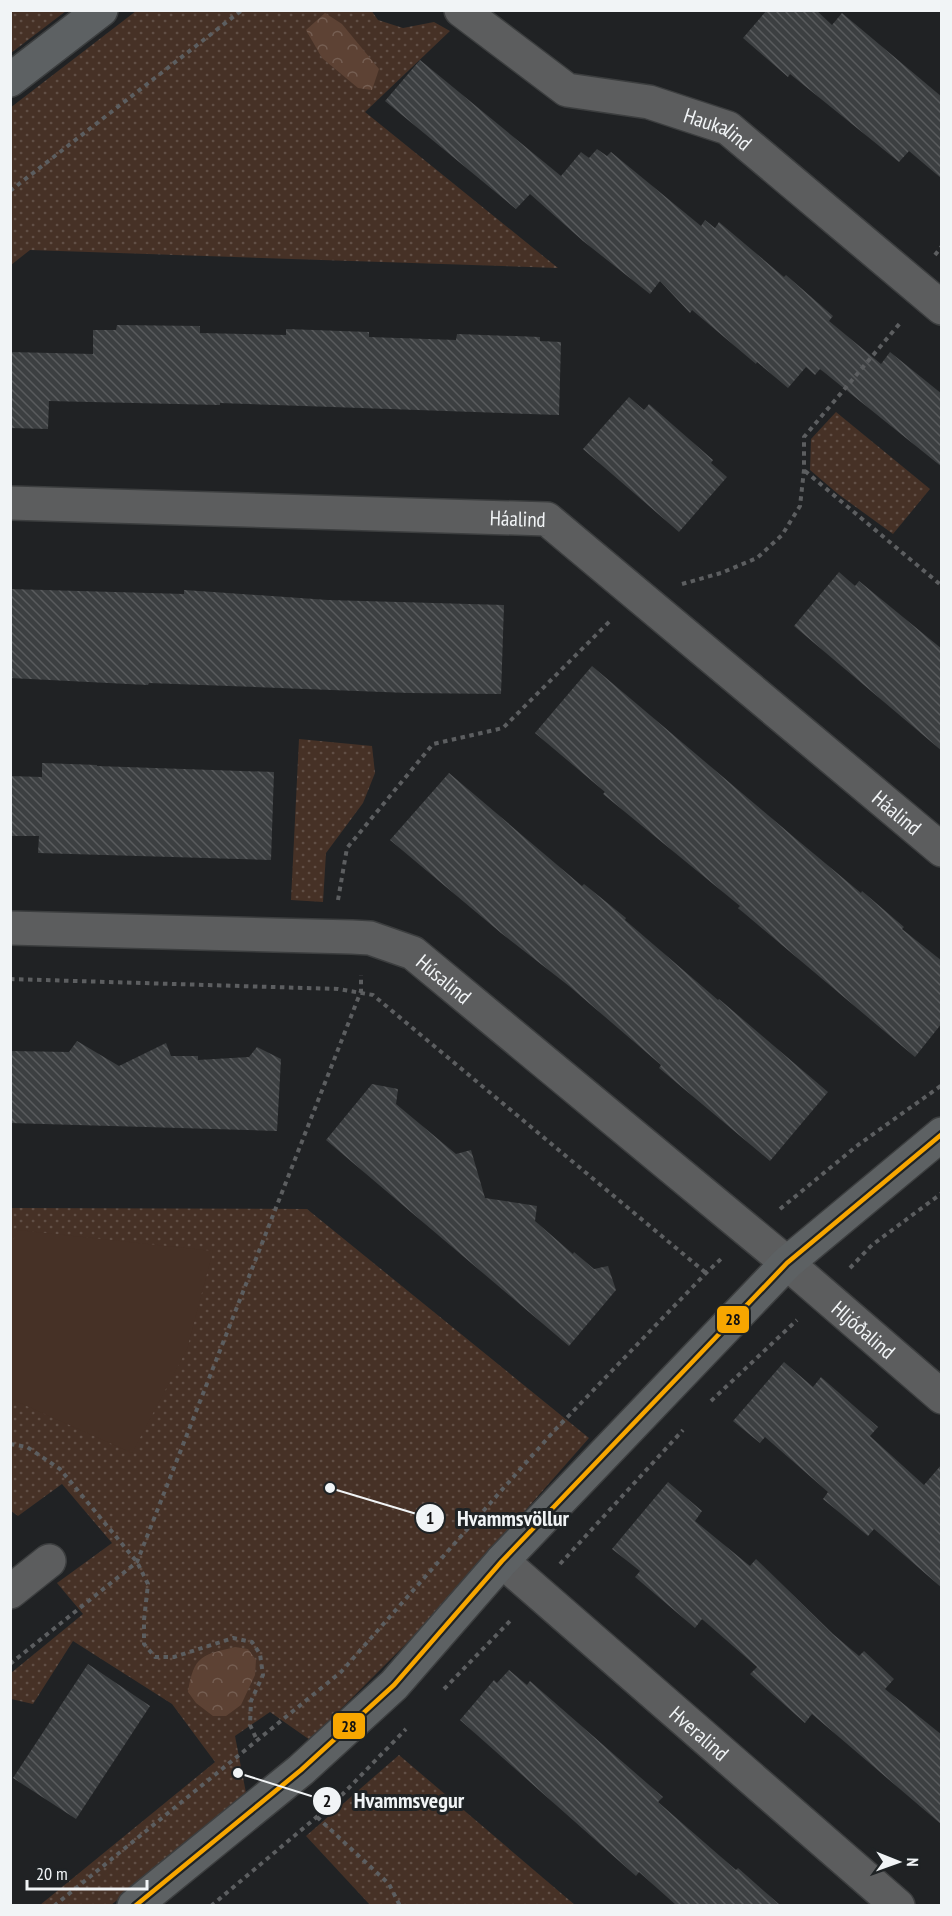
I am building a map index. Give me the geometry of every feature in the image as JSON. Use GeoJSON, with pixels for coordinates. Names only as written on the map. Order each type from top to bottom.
{"type":"FeatureCollection","features":[{"type":"Feature","properties":{"kind":"street"},"geometry":{"type":"LineString","coordinates":[[10,80],[101,10]]}},
{"type":"Feature","properties":{"kind":"street","name":"Haukalind"},"geometry":{"type":"LineString","coordinates":[[461,10],[567,90],[649,102],[728,128],[942,308]]}},
{"type":"Feature","properties":{"kind":"street","name":"Háalind"},"geometry":{"type":"LineString","coordinates":[[10,503],[547,519],[942,850]]}},
{"type":"Feature","properties":{"kind":"street","name":"Húsalind"},"geometry":{"type":"LineString","coordinates":[[10,928],[370,938],[413,953],[787,1263]]}},
{"type":"Feature","properties":{"kind":"street"},"geometry":{"type":"LineString","coordinates":[[134,1905],[301,1770],[394,1685],[502,1561],[787,1263],[942,1134]]}},
{"type":"Feature","properties":{"kind":"street","name":"Hljóðalind"},"geometry":{"type":"LineString","coordinates":[[787,1263],[942,1397]]}},
{"type":"Feature","properties":{"kind":"street","name":"Hveralind"},"geometry":{"type":"LineString","coordinates":[[502,1561],[898,1905]]}},
{"type":"Feature","properties":{"kind":"street"},"geometry":{"type":"LineString","coordinates":[[10,1592],[49,1562]]}},
{"type":"Feature","properties":{"kind":"path"},"geometry":{"type":"LineString","coordinates":[[10,191],[242,10]]}},
{"type":"Feature","properties":{"kind":"path"},"geometry":{"type":"LineString","coordinates":[[680,584],[721,573],[757,558],[782,534],[800,506],[804,470],[804,437],[906,316]]}},
{"type":"Feature","properties":{"kind":"path"},"geometry":{"type":"LineString","coordinates":[[804,470],[942,586]]}},
{"type":"Feature","properties":{"kind":"path"},"geometry":{"type":"LineString","coordinates":[[10,1664],[136,1562],[361,991],[362,959],[337,902],[347,848],[433,744],[503,728],[618,613]]}},
{"type":"Feature","properties":{"kind":"path"},"geometry":{"type":"LineString","coordinates":[[10,979],[361,991],[373,994],[706,1273]]}},
{"type":"Feature","properties":{"kind":"path"},"geometry":{"type":"LineString","coordinates":[[54,1905],[341,1672],[554,1431],[706,1273],[858,1145],[942,1085]]}},
{"type":"Feature","properties":{"kind":"path"},"geometry":{"type":"LineString","coordinates":[[704,1407],[824,1295],[872,1245],[942,1192]]}},
{"type":"Feature","properties":{"kind":"path"},"geometry":{"type":"LineString","coordinates":[[438,1695],[538,1592],[552,1572],[688,1425]]}},
{"type":"Feature","properties":{"kind":"path"},"geometry":{"type":"LineString","coordinates":[[10,1444],[27,1447],[60,1469],[136,1562],[148,1584],[144,1644],[155,1657],[174,1657],[233,1638],[252,1642],[260,1654],[263,1675],[251,1701],[250,1725],[257,1740]]}},
{"type":"Feature","properties":{"kind":"path"},"geometry":{"type":"LineString","coordinates":[[211,1905],[338,1799],[413,1721]]}},
{"type":"Feature","properties":{"kind":"path"},"geometry":{"type":"LineString","coordinates":[[317,1817],[388,1884],[400,1905]]}},
{"type":"Feature","properties":{"kind":"shaded area"},"geometry":{"type":"Polygon","coordinates":[[[11,10],[66,10],[66,11],[11,53],[11,10]]]}},
{"type":"Feature","properties":{"kind":"shaded area"},"geometry":{"type":"Polygon","coordinates":[[[371,10],[378,20],[403,28],[434,22],[450,31],[365,112],[558,268],[30,250],[11,265],[10,108],[136,11],[371,10]]]}},
{"type":"Feature","properties":{"kind":"shaded area"},"geometry":{"type":"Polygon","coordinates":[[[836,412],[930,489],[893,534],[838,494],[810,470],[811,439],[836,412]]]}},
{"type":"Feature","properties":{"kind":"shaded area"},"geometry":{"type":"Polygon","coordinates":[[[299,739],[372,746],[375,773],[363,803],[326,853],[323,902],[291,900],[299,739]]]}},
{"type":"Feature","properties":{"kind":"shaded area"},"geometry":{"type":"Polygon","coordinates":[[[11,1208],[307,1209],[589,1438],[422,1628],[310,1740],[270,1712],[235,1736],[247,1798],[111,1905],[40,1905],[215,1762],[172,1704],[73,1641],[33,1704],[11,1699],[11,1673],[83,1614],[57,1583],[112,1543],[62,1484],[18,1516],[11,1511],[11,1208]]]}},
{"type":"Feature","properties":{"kind":"shaded area"},"geometry":{"type":"Polygon","coordinates":[[[18,1230],[213,1251],[187,1349],[132,1453],[11,1399],[10,1247],[18,1230]]]}},
{"type":"Feature","properties":{"kind":"shaded area"},"geometry":{"type":"Polygon","coordinates":[[[399,1755],[575,1905],[370,1905],[306,1836],[399,1755]]]}},
{"type":"Feature","properties":{"kind":"green space"},"geometry":{"type":"Polygon","coordinates":[[[325,13],[342,24],[379,69],[372,90],[358,88],[322,58],[306,30],[325,13]]]}},
{"type":"Feature","properties":{"kind":"green space"},"geometry":{"type":"Polygon","coordinates":[[[235,1647],[248,1649],[256,1660],[255,1675],[241,1705],[226,1716],[213,1716],[196,1703],[188,1692],[193,1670],[207,1655],[235,1647]]]}},
{"type":"Feature","properties":{"kind":"building"},"geometry":{"type":"Polygon","coordinates":[[[767,10],[816,10],[832,25],[842,13],[942,97],[942,179],[909,151],[899,162],[790,74],[788,77],[743,38],[767,10]]]}},
{"type":"Feature","properties":{"kind":"building"},"geometry":{"type":"Polygon","coordinates":[[[420,60],[561,176],[581,152],[589,158],[597,149],[607,156],[611,152],[701,226],[705,220],[715,228],[719,222],[833,316],[829,321],[881,364],[890,352],[942,394],[942,467],[820,369],[815,375],[806,367],[788,388],[692,310],[690,313],[660,281],[650,294],[583,241],[530,194],[516,209],[385,101],[420,60]]]}},
{"type":"Feature","properties":{"kind":"building"},"geometry":{"type":"Polygon","coordinates":[[[117,325],[200,326],[200,333],[286,335],[286,329],[369,332],[369,337],[456,340],[457,334],[540,337],[540,341],[561,342],[559,415],[220,403],[220,405],[49,401],[48,429],[10,428],[10,352],[93,354],[93,330],[116,330],[117,325]]]}},
{"type":"Feature","properties":{"kind":"building"},"geometry":{"type":"Polygon","coordinates":[[[629,397],[644,410],[649,404],[713,460],[711,463],[727,477],[679,532],[583,449],[629,397]]]}},
{"type":"Feature","properties":{"kind":"building"},"geometry":{"type":"Polygon","coordinates":[[[839,572],[855,586],[859,581],[942,649],[942,751],[794,626],[839,572]]]}},
{"type":"Feature","properties":{"kind":"building"},"geometry":{"type":"Polygon","coordinates":[[[10,589],[184,594],[184,590],[328,600],[504,605],[501,694],[409,693],[149,683],[148,685],[10,678],[10,589]]]}},
{"type":"Feature","properties":{"kind":"building"},"geometry":{"type":"Polygon","coordinates":[[[592,666],[861,893],[862,891],[904,927],[902,929],[942,961],[942,1023],[915,1057],[738,908],[740,906],[603,794],[605,792],[535,733],[592,666]]]}},
{"type":"Feature","properties":{"kind":"building"},"geometry":{"type":"Polygon","coordinates":[[[42,763],[274,772],[271,860],[38,853],[39,836],[10,836],[10,776],[42,777],[42,763]]]}},
{"type":"Feature","properties":{"kind":"building"},"geometry":{"type":"Polygon","coordinates":[[[449,773],[582,886],[584,884],[626,918],[625,920],[828,1092],[770,1161],[659,1068],[661,1065],[569,986],[501,933],[390,840],[449,773]]]}},
{"type":"Feature","properties":{"kind":"building"},"geometry":{"type":"Polygon","coordinates":[[[77,1041],[119,1066],[166,1043],[171,1056],[198,1056],[198,1060],[249,1057],[257,1047],[281,1059],[277,1131],[10,1123],[10,1051],[69,1052],[77,1041]]]}},
{"type":"Feature","properties":{"kind":"building"},"geometry":{"type":"Polygon","coordinates":[[[372,1084],[398,1089],[396,1104],[456,1154],[471,1150],[485,1198],[537,1206],[535,1221],[573,1254],[574,1252],[594,1269],[608,1266],[616,1290],[569,1346],[326,1140],[372,1084]]]}},
{"type":"Feature","properties":{"kind":"building"},"geometry":{"type":"Polygon","coordinates":[[[784,1362],[813,1387],[821,1377],[878,1427],[870,1436],[924,1485],[942,1464],[942,1588],[874,1529],[868,1536],[823,1499],[828,1492],[765,1437],[760,1443],[733,1421],[784,1362]]]}},
{"type":"Feature","properties":{"kind":"building"},"geometry":{"type":"Polygon","coordinates":[[[668,1482],[702,1511],[695,1521],[750,1566],[756,1559],[833,1634],[859,1656],[864,1651],[894,1679],[885,1689],[942,1735],[942,1825],[812,1714],[805,1723],[750,1674],[757,1667],[702,1619],[695,1628],[635,1577],[640,1571],[612,1549],[668,1482]]]}},
{"type":"Feature","properties":{"kind":"building"},"geometry":{"type":"Polygon","coordinates":[[[88,1664],[150,1706],[76,1819],[13,1778],[88,1664]]]}},
{"type":"Feature","properties":{"kind":"building"},"geometry":{"type":"Polygon","coordinates":[[[509,1670],[527,1685],[530,1681],[663,1797],[658,1802],[780,1905],[676,1905],[639,1872],[636,1876],[460,1720],[494,1680],[497,1683],[509,1670]]]}},
{"type":"Feature","properties":{"kind":"transit line","name":"28"},"geometry":{"type":"LineString","coordinates":[[135,1906],[301,1770],[394,1685],[502,1561],[787,1263],[942,1134]]}},
{"type":"Feature","properties":{"kind":"place","name":"Hvammsvöllur"},"geometry":{"type":"Point","coordinates":[330,1488]}},
{"type":"Feature","properties":{"kind":"place","name":"Hvammsvegur"},"geometry":{"type":"Point","coordinates":[238,1773]}}]}
